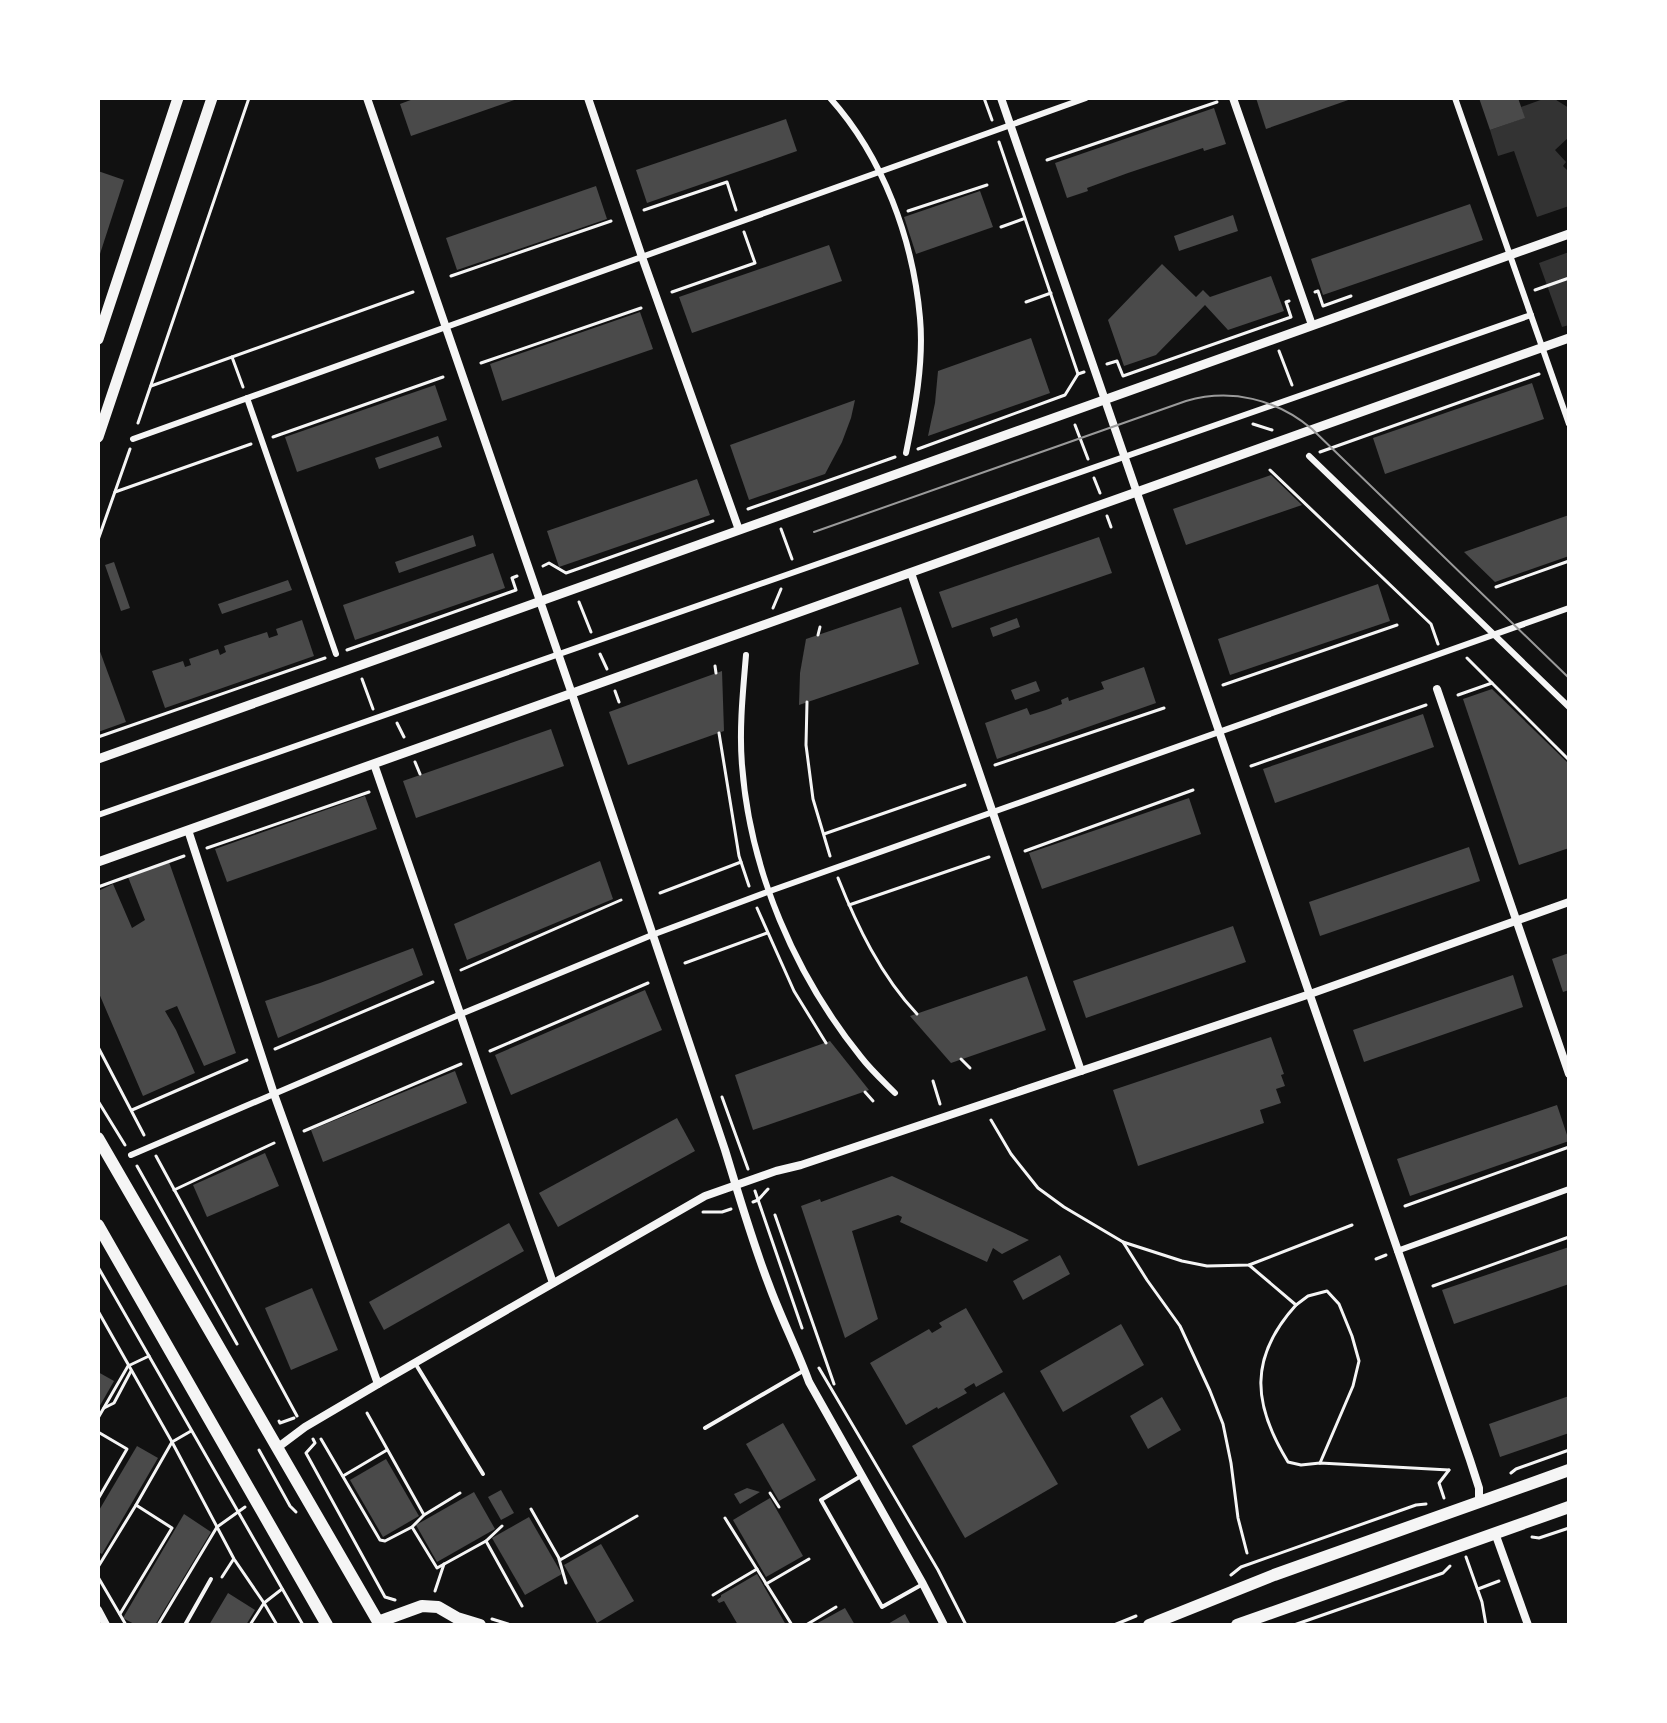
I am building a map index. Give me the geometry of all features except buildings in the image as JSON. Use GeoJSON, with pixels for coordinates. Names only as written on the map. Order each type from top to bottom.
{"type":"FeatureCollection","features":[{"type":"Feature","properties":{"kind":"main road"},"geometry":{"type":"LineString","coordinates":[[98,339],[178,98]]}},
{"type":"Feature","properties":{"kind":"main road"},"geometry":{"type":"LineString","coordinates":[[98,437],[212,98]]}},
{"type":"Feature","properties":{"kind":"main road"},"geometry":{"type":"LineString","coordinates":[[98,1138],[379,1623],[422,1606],[438,1607],[457,1618],[480,1625]]}},
{"type":"Feature","properties":{"kind":"main road"},"geometry":{"type":"LineString","coordinates":[[98,1225],[327,1625]]}},
{"type":"Feature","properties":{"kind":"main road"},"geometry":{"type":"LineString","coordinates":[[1149,1625],[1274,1575],[1569,1470]]}},
{"type":"Feature","properties":{"kind":"main road"},"geometry":{"type":"LineString","coordinates":[[1237,1625],[1569,1507]]}},
{"type":"Feature","properties":{"kind":"street"},"geometry":{"type":"LineString","coordinates":[[367,98],[572,694],[770,1287],[820,1404],[944,1625]]}},
{"type":"Feature","properties":{"kind":"street"},"geometry":{"type":"LineString","coordinates":[[588,98],[739,530]]}},
{"type":"Feature","properties":{"kind":"street"},"geometry":{"type":"LineString","coordinates":[[830,98],[852,126],[886,186],[908,249],[920,318],[919,366],[906,453]]}},
{"type":"Feature","properties":{"kind":"street"},"geometry":{"type":"LineString","coordinates":[[1001,98],[1470,1460],[1479,1488],[1479,1502]]}},
{"type":"Feature","properties":{"kind":"street"},"geometry":{"type":"LineString","coordinates":[[133,439],[1086,98]]}},
{"type":"Feature","properties":{"kind":"street"},"geometry":{"type":"LineString","coordinates":[[1233,98],[1312,325]]}},
{"type":"Feature","properties":{"kind":"street"},"geometry":{"type":"LineString","coordinates":[[1455,98],[1569,424]]}},
{"type":"Feature","properties":{"kind":"street"},"geometry":{"type":"LineString","coordinates":[[98,759],[1569,234]]}},
{"type":"Feature","properties":{"kind":"street"},"geometry":{"type":"LineString","coordinates":[[98,815],[1531,315]]}},
{"type":"Feature","properties":{"kind":"street"},"geometry":{"type":"LineString","coordinates":[[98,862],[1569,338]]}},
{"type":"Feature","properties":{"kind":"street"},"geometry":{"type":"LineString","coordinates":[[247,398],[336,654]]}},
{"type":"Feature","properties":{"kind":"street"},"geometry":{"type":"LineString","coordinates":[[1309,456],[1569,707]]}},
{"type":"Feature","properties":{"kind":"street"},"geometry":{"type":"LineString","coordinates":[[911,573],[1081,1071]]}},
{"type":"Feature","properties":{"kind":"street"},"geometry":{"type":"LineString","coordinates":[[131,1155],[652,935],[1569,608]]}},
{"type":"Feature","properties":{"kind":"street"},"geometry":{"type":"LineString","coordinates":[[746,655],[742,765],[758,854],[770,891],[787,936],[810,982],[862,1059],[895,1093]]}},
{"type":"Feature","properties":{"kind":"street"},"geometry":{"type":"LineString","coordinates":[[1437,689],[1569,1074]]}},
{"type":"Feature","properties":{"kind":"street"},"geometry":{"type":"LineString","coordinates":[[374,764],[553,1283]]}},
{"type":"Feature","properties":{"kind":"street"},"geometry":{"type":"LineString","coordinates":[[188,830],[274,1094],[378,1384]]}},
{"type":"Feature","properties":{"kind":"street"},"geometry":{"type":"LineString","coordinates":[[277,1448],[305,1427],[378,1384],[705,1196],[1310,994],[1569,902]]}},
{"type":"Feature","properties":{"kind":"street"},"geometry":{"type":"LineString","coordinates":[[1397,1251],[1569,1189]]}},
{"type":"Feature","properties":{"kind":"street"},"geometry":{"type":"LineString","coordinates":[[1495,1533],[1528,1625]]}},
{"type":"Feature","properties":{"kind":"street"},"geometry":{"type":"LineString","coordinates":[[98,1610],[106,1625]]}},
{"type":"Feature","properties":{"kind":"lane"},"geometry":{"type":"LineString","coordinates":[[415,1363],[483,1474]]}},
{"type":"Feature","properties":{"kind":"lane"},"geometry":{"type":"LineString","coordinates":[[705,1428],[805,1370]]}},
{"type":"Feature","properties":{"kind":"lane"},"geometry":{"type":"LineString","coordinates":[[861,1476],[821,1500],[882,1607],[923,1584]]}},
{"type":"Feature","properties":{"kind":"lane"},"geometry":{"type":"LineString","coordinates":[[185,1625],[211,1579]]}},
{"type":"Feature","properties":{"kind":"path"},"geometry":{"type":"LineString","coordinates":[[98,540],[249,98]]}},
{"type":"Feature","properties":{"kind":"path"},"geometry":{"type":"LineString","coordinates":[[984,98],[1078,374]]}},
{"type":"Feature","properties":{"kind":"path"},"geometry":{"type":"LineString","coordinates":[[1047,160],[1217,102]]}},
{"type":"Feature","properties":{"kind":"path"},"geometry":{"type":"LineString","coordinates":[[897,215],[987,185]]}},
{"type":"Feature","properties":{"kind":"path"},"geometry":{"type":"LineString","coordinates":[[1001,227],[1025,218]]}},
{"type":"Feature","properties":{"kind":"path"},"geometry":{"type":"LineString","coordinates":[[451,276],[611,221]]}},
{"type":"Feature","properties":{"kind":"path"},"geometry":{"type":"LineString","coordinates":[[1547,286],[1569,278]]}},
{"type":"Feature","properties":{"kind":"path"},"geometry":{"type":"LineString","coordinates":[[748,509],[1065,395],[1078,374],[1117,361],[1123,376],[1291,317],[1286,302],[1318,291],[1323,306],[1350,296]]}},
{"type":"Feature","properties":{"kind":"path"},"geometry":{"type":"LineString","coordinates":[[151,386],[413,292]]}},
{"type":"Feature","properties":{"kind":"path"},"geometry":{"type":"LineString","coordinates":[[1026,302],[1051,293]]}},
{"type":"Feature","properties":{"kind":"path"},"geometry":{"type":"LineString","coordinates":[[481,363],[641,308]]}},
{"type":"Feature","properties":{"kind":"path"},"geometry":{"type":"LineString","coordinates":[[232,357],[247,398]]}},
{"type":"Feature","properties":{"kind":"path"},"geometry":{"type":"LineString","coordinates":[[1309,456],[1550,370]]}},
{"type":"Feature","properties":{"kind":"path"},"geometry":{"type":"LineString","coordinates":[[115,492],[443,377]]}},
{"type":"Feature","properties":{"kind":"path"},"geometry":{"type":"LineString","coordinates":[[1270,470],[1431,624],[1442,654]]}},
{"type":"Feature","properties":{"kind":"path"},"geometry":{"type":"LineString","coordinates":[[771,501],[796,570]]}},
{"type":"Feature","properties":{"kind":"path"},"geometry":{"type":"LineString","coordinates":[[98,737],[516,590],[512,578],[549,563],[566,573],[713,521]]}},
{"type":"Feature","properties":{"kind":"path"},"geometry":{"type":"LineString","coordinates":[[1496,587],[1569,561]]}},
{"type":"Feature","properties":{"kind":"path"},"geometry":{"type":"LineString","coordinates":[[1223,685],[1397,625]]}},
{"type":"Feature","properties":{"kind":"path"},"geometry":{"type":"LineString","coordinates":[[818,635],[820,627]]}},
{"type":"Feature","properties":{"kind":"path"},"geometry":{"type":"LineString","coordinates":[[1457,648],[1569,760]]}},
{"type":"Feature","properties":{"kind":"path"},"geometry":{"type":"LineString","coordinates":[[351,649],[376,717]]}},
{"type":"Feature","properties":{"kind":"path"},"geometry":{"type":"LineString","coordinates":[[715,666],[716,673]]}},
{"type":"Feature","properties":{"kind":"path"},"geometry":{"type":"LineString","coordinates":[[1458,695],[1492,683]]}},
{"type":"Feature","properties":{"kind":"path"},"geometry":{"type":"LineString","coordinates":[[1251,766],[1426,705]]}},
{"type":"Feature","properties":{"kind":"path"},"geometry":{"type":"LineString","coordinates":[[995,765],[1164,708]]}},
{"type":"Feature","properties":{"kind":"path"},"geometry":{"type":"LineString","coordinates":[[823,834],[965,785]]}},
{"type":"Feature","properties":{"kind":"path"},"geometry":{"type":"LineString","coordinates":[[1025,851],[1193,790]]}},
{"type":"Feature","properties":{"kind":"path"},"geometry":{"type":"LineString","coordinates":[[98,887],[369,792]]}},
{"type":"Feature","properties":{"kind":"path"},"geometry":{"type":"LineString","coordinates":[[849,905],[989,857]]}},
{"type":"Feature","properties":{"kind":"path"},"geometry":{"type":"LineString","coordinates":[[660,893],[741,862]]}},
{"type":"Feature","properties":{"kind":"path"},"geometry":{"type":"LineString","coordinates":[[461,970],[621,900]]}},
{"type":"Feature","properties":{"kind":"path"},"geometry":{"type":"LineString","coordinates":[[685,963],[767,933]]}},
{"type":"Feature","properties":{"kind":"path"},"geometry":{"type":"LineString","coordinates":[[275,1049],[433,982]]}},
{"type":"Feature","properties":{"kind":"path"},"geometry":{"type":"LineString","coordinates":[[490,1051],[648,983]]}},
{"type":"Feature","properties":{"kind":"path"},"geometry":{"type":"LineString","coordinates":[[98,1047],[297,1417],[280,1423],[273,1409]]}},
{"type":"Feature","properties":{"kind":"path"},"geometry":{"type":"LineString","coordinates":[[961,1059],[970,1068]]}},
{"type":"Feature","properties":{"kind":"path"},"geometry":{"type":"LineString","coordinates":[[132,1110],[247,1060]]}},
{"type":"Feature","properties":{"kind":"path"},"geometry":{"type":"LineString","coordinates":[[304,1131],[461,1064]]}},
{"type":"Feature","properties":{"kind":"path"},"geometry":{"type":"LineString","coordinates":[[719,1086],[805,1334]]}},
{"type":"Feature","properties":{"kind":"path"},"geometry":{"type":"LineString","coordinates":[[865,1092],[873,1101]]}},
{"type":"Feature","properties":{"kind":"path"},"geometry":{"type":"LineString","coordinates":[[98,1101],[243,1356]]}},
{"type":"Feature","properties":{"kind":"path"},"geometry":{"type":"LineString","coordinates":[[991,1120],[1011,1154],[1038,1188],[1123,1242],[1182,1261],[1207,1266],[1249,1265],[1352,1225]]}},
{"type":"Feature","properties":{"kind":"path"},"geometry":{"type":"LineString","coordinates":[[174,1190],[274,1143]]}},
{"type":"Feature","properties":{"kind":"path"},"geometry":{"type":"LineString","coordinates":[[1405,1206],[1569,1147]]}},
{"type":"Feature","properties":{"kind":"path"},"geometry":{"type":"LineString","coordinates":[[775,1215],[834,1384]]}},
{"type":"Feature","properties":{"kind":"path"},"geometry":{"type":"LineString","coordinates":[[1433,1286],[1569,1237]]}},
{"type":"Feature","properties":{"kind":"path"},"geometry":{"type":"LineString","coordinates":[[1123,1242],[1180,1326],[1210,1391],[1226,1437],[1238,1518],[1247,1553]]}},
{"type":"Feature","properties":{"kind":"path"},"geometry":{"type":"LineString","coordinates":[[1249,1265],[1296,1305]]}},
{"type":"Feature","properties":{"kind":"path"},"geometry":{"type":"LineString","coordinates":[[98,1267],[303,1625]]}},
{"type":"Feature","properties":{"kind":"path"},"geometry":{"type":"LineString","coordinates":[[98,1286],[106,1282]]}},
{"type":"Feature","properties":{"kind":"path"},"geometry":{"type":"LineString","coordinates":[[1320,1463],[1353,1386],[1359,1361],[1339,1304],[1327,1291],[1308,1296],[1281,1321],[1262,1367],[1261,1397],[1265,1418],[1288,1462],[1449,1470]]}},
{"type":"Feature","properties":{"kind":"path"},"geometry":{"type":"LineString","coordinates":[[98,1311],[234,1559],[277,1625]]}},
{"type":"Feature","properties":{"kind":"path"},"geometry":{"type":"LineString","coordinates":[[98,1418],[128,1366],[149,1356]]}},
{"type":"Feature","properties":{"kind":"path"},"geometry":{"type":"LineString","coordinates":[[818,1366],[938,1570],[966,1625]]}},
{"type":"Feature","properties":{"kind":"path"},"geometry":{"type":"LineString","coordinates":[[104,1408],[114,1403],[131,1371]]}},
{"type":"Feature","properties":{"kind":"path"},"geometry":{"type":"LineString","coordinates":[[367,1413],[424,1515]]}},
{"type":"Feature","properties":{"kind":"path"},"geometry":{"type":"LineString","coordinates":[[305,1427],[315,1443],[306,1453],[385,1597],[398,1600]]}},
{"type":"Feature","properties":{"kind":"path"},"geometry":{"type":"LineString","coordinates":[[98,1567],[172,1442],[191,1431]]}},
{"type":"Feature","properties":{"kind":"path"},"geometry":{"type":"LineString","coordinates":[[98,1432],[127,1449],[98,1499]]}},
{"type":"Feature","properties":{"kind":"path"},"geometry":{"type":"LineString","coordinates":[[321,1439],[380,1540],[385,1541],[412,1527],[424,1515],[460,1493]]}},
{"type":"Feature","properties":{"kind":"path"},"geometry":{"type":"LineString","coordinates":[[343,1476],[387,1450]]}},
{"type":"Feature","properties":{"kind":"path"},"geometry":{"type":"LineString","coordinates":[[1504,1479],[1516,1469],[1569,1450]]}},
{"type":"Feature","properties":{"kind":"path"},"geometry":{"type":"LineString","coordinates":[[279,1487],[294,1479]]}},
{"type":"Feature","properties":{"kind":"path"},"geometry":{"type":"LineString","coordinates":[[770,1493],[779,1507]]}},
{"type":"Feature","properties":{"kind":"path"},"geometry":{"type":"LineString","coordinates":[[158,1625],[217,1527],[256,1501]]}},
{"type":"Feature","properties":{"kind":"path"},"geometry":{"type":"LineString","coordinates":[[120,1614],[172,1528],[136,1505]]}},
{"type":"Feature","properties":{"kind":"path"},"geometry":{"type":"LineString","coordinates":[[531,1509],[558,1557],[566,1583]]}},
{"type":"Feature","properties":{"kind":"path"},"geometry":{"type":"LineString","coordinates":[[558,1557],[560,1560],[637,1516]]}},
{"type":"Feature","properties":{"kind":"path"},"geometry":{"type":"LineString","coordinates":[[725,1518],[792,1625]]}},
{"type":"Feature","properties":{"kind":"path"},"geometry":{"type":"LineString","coordinates":[[412,1527],[437,1568],[486,1541],[502,1526]]}},
{"type":"Feature","properties":{"kind":"path"},"geometry":{"type":"LineString","coordinates":[[1528,1536],[1539,1538],[1569,1528]]}},
{"type":"Feature","properties":{"kind":"path"},"geometry":{"type":"LineString","coordinates":[[486,1541],[522,1606]]}},
{"type":"Feature","properties":{"kind":"path"},"geometry":{"type":"LineString","coordinates":[[1294,1625],[1443,1573],[1456,1561],[1466,1558],[1482,1602],[1486,1625]]}},
{"type":"Feature","properties":{"kind":"path"},"geometry":{"type":"LineString","coordinates":[[766,1584],[809,1559]]}},
{"type":"Feature","properties":{"kind":"path"},"geometry":{"type":"LineString","coordinates":[[434,1595],[444,1564]]}},
{"type":"Feature","properties":{"kind":"path"},"geometry":{"type":"LineString","coordinates":[[713,1595],[757,1569]]}},
{"type":"Feature","properties":{"kind":"path"},"geometry":{"type":"LineString","coordinates":[[98,1577],[126,1625]]}},
{"type":"Feature","properties":{"kind":"path"},"geometry":{"type":"LineString","coordinates":[[250,1625],[264,1603],[282,1589]]}},
{"type":"Feature","properties":{"kind":"path"},"geometry":{"type":"LineString","coordinates":[[806,1625],[836,1607]]}},
{"type":"Feature","properties":{"kind":"shaded area"},"geometry":{"type":"Polygon","coordinates":[[[1553,98],[1569,108],[1569,137],[1555,150],[1566,162],[1563,166],[1569,172],[1569,206],[1537,217],[1514,151],[1498,156],[1490,130],[1524,118],[1521,107],[1553,98]]]}},
{"type":"Feature","properties":{"kind":"shaded area"},"geometry":{"type":"Polygon","coordinates":[[[1569,252],[1569,325],[1562,327],[1539,263],[1569,252]]]}},
{"type":"Feature","properties":{"kind":"tram line"},"geometry":{"type":"LineString","coordinates":[[814,532],[1186,401],[1220,396],[1252,399],[1283,410],[1312,429],[1569,678]]}}]}
